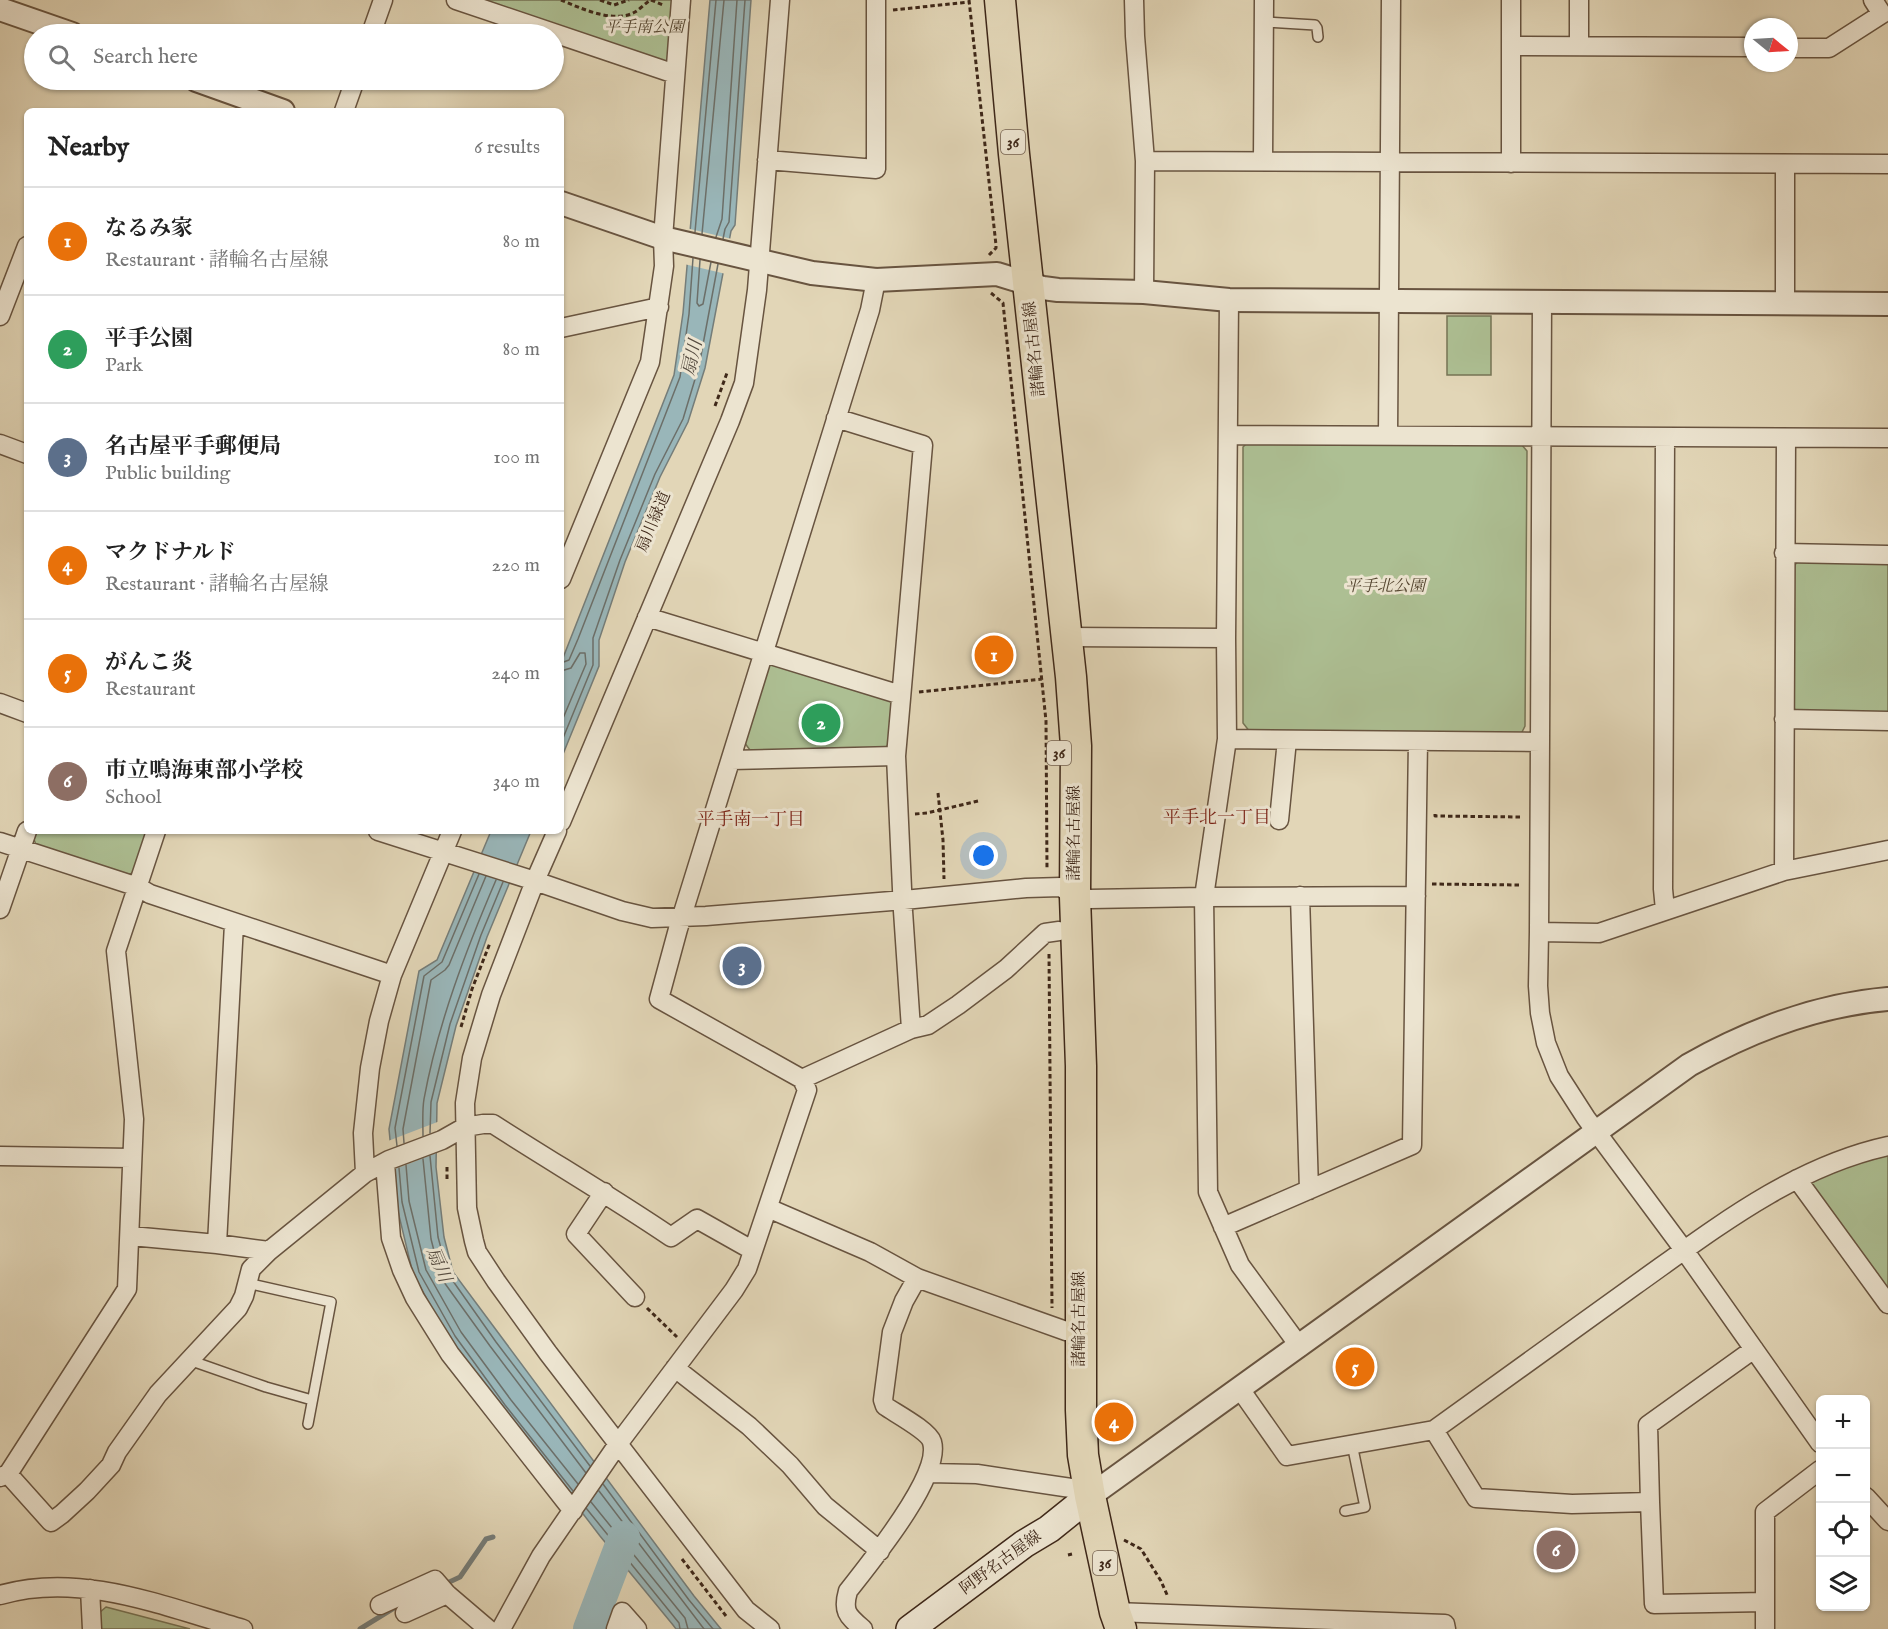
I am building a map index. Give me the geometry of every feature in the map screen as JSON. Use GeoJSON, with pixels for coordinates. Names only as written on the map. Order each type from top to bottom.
{"type":"FeatureCollection","features":[{"type":"Feature","properties":{"kind":"main road","name":"諸輪名古屋線"},"geometry":{"type":"LineString","coordinates":[[1000,0],[1022,215],[1020,342],[1058,717],[1057,877],[1054,942],[1059,1320],[1078,1498],[1113,1624]]}},
{"type":"Feature","properties":{"kind":"main road","name":"諸輪名古屋線"},"geometry":{"type":"LineString","coordinates":[[973,1],[1020,281],[1067,637],[1076,746],[1057,877],[1081,1066],[1083,1455],[1078,1498]]}},
{"type":"Feature","properties":{"kind":"main road","name":"阿野名古屋線"},"geometry":{"type":"LineString","coordinates":[[910,1629],[1024,1544],[1048,1529],[1078,1498]]}},
{"type":"Feature","properties":{"kind":"street"},"geometry":{"type":"LineString","coordinates":[[374,24],[382,0]]}},
{"type":"Feature","properties":{"kind":"street"},"geometry":{"type":"LineString","coordinates":[[456,0],[527,24]]}},
{"type":"Feature","properties":{"kind":"street"},"geometry":{"type":"LineString","coordinates":[[564,572],[650,362],[664,266],[663,238],[681,0]]}},
{"type":"Feature","properties":{"kind":"street"},"geometry":{"type":"LineString","coordinates":[[564,815],[744,382],[757,290],[750,260],[767,160],[780,0]]}},
{"type":"Feature","properties":{"kind":"street"},"geometry":{"type":"LineString","coordinates":[[1134,0],[1145,161],[1144,292]]}},
{"type":"Feature","properties":{"kind":"street"},"geometry":{"type":"LineString","coordinates":[[1263,161],[1264,0]]}},
{"type":"Feature","properties":{"kind":"street"},"geometry":{"type":"LineString","coordinates":[[1388,435],[1391,0]]}},
{"type":"Feature","properties":{"kind":"street"},"geometry":{"type":"LineString","coordinates":[[1511,0],[1511,163]]}},
{"type":"Feature","properties":{"kind":"street"},"geometry":{"type":"LineString","coordinates":[[1579,0],[1579,45]]}},
{"type":"Feature","properties":{"kind":"street"},"geometry":{"type":"LineString","coordinates":[[767,160],[876,169],[876,6]]}},
{"type":"Feature","properties":{"kind":"street"},"geometry":{"type":"LineString","coordinates":[[0,9],[43,24]]}},
{"type":"Feature","properties":{"kind":"street"},"geometry":{"type":"LineString","coordinates":[[1798,48],[1829,48],[1883,12]]}},
{"type":"Feature","properties":{"kind":"street"},"geometry":{"type":"LineString","coordinates":[[564,36],[675,74]]}},
{"type":"Feature","properties":{"kind":"street"},"geometry":{"type":"LineString","coordinates":[[1511,46],[1744,47]]}},
{"type":"Feature","properties":{"kind":"street"},"geometry":{"type":"LineString","coordinates":[[224,90],[275,108]]}},
{"type":"Feature","properties":{"kind":"street"},"geometry":{"type":"LineString","coordinates":[[345,108],[351,90]]}},
{"type":"Feature","properties":{"kind":"street"},"geometry":{"type":"LineString","coordinates":[[1145,161],[1888,164]]}},
{"type":"Feature","properties":{"kind":"street"},"geometry":{"type":"LineString","coordinates":[[1785,164],[1785,303]]}},
{"type":"Feature","properties":{"kind":"street"},"geometry":{"type":"LineString","coordinates":[[564,204],[688,245],[812,273],[876,280],[997,274],[1058,290],[1144,292],[1229,300],[1888,304]]}},
{"type":"Feature","properties":{"kind":"street"},"geometry":{"type":"LineString","coordinates":[[0,316],[24,254]]}},
{"type":"Feature","properties":{"kind":"street"},"geometry":{"type":"LineString","coordinates":[[501,1629],[537,1564],[618,1444],[734,1290],[747,1269],[807,1090],[802,1079],[659,999],[870,310],[876,280]]}},
{"type":"Feature","properties":{"kind":"street"},"geometry":{"type":"LineString","coordinates":[[1229,300],[1227,739],[1204,897],[1208,1192],[1240,1265],[1300,1347]]}},
{"type":"Feature","properties":{"kind":"street"},"geometry":{"type":"LineString","coordinates":[[1542,301],[1538,986],[1546,1043],[1559,1076],[1580,1109],[1684,1250],[1816,1436]]}},
{"type":"Feature","properties":{"kind":"street"},"geometry":{"type":"LineString","coordinates":[[564,327],[659,307]]}},
{"type":"Feature","properties":{"kind":"street"},"geometry":{"type":"LineString","coordinates":[[836,418],[923,446],[896,756],[911,1029]]}},
{"type":"Feature","properties":{"kind":"street"},"geometry":{"type":"LineString","coordinates":[[1228,435],[1888,438]]}},
{"type":"Feature","properties":{"kind":"street"},"geometry":{"type":"LineString","coordinates":[[1665,436],[1663,889],[1665,910]]}},
{"type":"Feature","properties":{"kind":"street"},"geometry":{"type":"LineString","coordinates":[[1784,871],[1786,438]]}},
{"type":"Feature","properties":{"kind":"street"},"geometry":{"type":"LineString","coordinates":[[0,444],[24,452]]}},
{"type":"Feature","properties":{"kind":"street"},"geometry":{"type":"LineString","coordinates":[[1784,554],[1888,555]]}},
{"type":"Feature","properties":{"kind":"street"},"geometry":{"type":"LineString","coordinates":[[647,617],[901,695]]}},
{"type":"Feature","properties":{"kind":"street"},"geometry":{"type":"LineString","coordinates":[[1067,637],[1226,638]]}},
{"type":"Feature","properties":{"kind":"street"},"geometry":{"type":"LineString","coordinates":[[0,703],[24,712]]}},
{"type":"Feature","properties":{"kind":"street"},"geometry":{"type":"LineString","coordinates":[[1784,719],[1888,721]]}},
{"type":"Feature","properties":{"kind":"street"},"geometry":{"type":"LineString","coordinates":[[1227,739],[1540,742]]}},
{"type":"Feature","properties":{"kind":"street"},"geometry":{"type":"LineString","coordinates":[[1279,820],[1287,741]]}},
{"type":"Feature","properties":{"kind":"street"},"geometry":{"type":"LineString","coordinates":[[1223,1227],[1412,1145],[1418,741]]}},
{"type":"Feature","properties":{"kind":"street"},"geometry":{"type":"LineString","coordinates":[[731,760],[896,756]]}},
{"type":"Feature","properties":{"kind":"street"},"geometry":{"type":"LineString","coordinates":[[0,909],[26,834]]}},
{"type":"Feature","properties":{"kind":"street"},"geometry":{"type":"LineString","coordinates":[[155,834],[116,951],[134,1119],[131,1158],[131,1236],[127,1289],[4,1476],[51,1522],[87,1491],[111,1465],[117,1452],[158,1394],[238,1308],[244,1296],[251,1269],[269,1251],[365,1173],[387,1161],[442,1140],[465,1127],[493,1124],[582,1181],[604,1192],[671,1237],[697,1219],[752,1250]]}},
{"type":"Feature","properties":{"kind":"street"},"geometry":{"type":"LineString","coordinates":[[387,834],[622,911],[652,918],[903,900],[1026,888],[1057,877],[1089,899],[1300,896],[1416,890]]}},
{"type":"Feature","properties":{"kind":"street"},"geometry":{"type":"LineString","coordinates":[[365,1173],[363,1134],[370,1068],[379,1021],[392,975],[448,854],[451,834]]}},
{"type":"Feature","properties":{"kind":"street"},"geometry":{"type":"LineString","coordinates":[[556,834],[491,995],[472,1058],[465,1103],[467,1208],[477,1252],[548,1353],[746,1610],[770,1629]]}},
{"type":"Feature","properties":{"kind":"street"},"geometry":{"type":"LineString","coordinates":[[0,842],[138,886],[150,894],[234,924],[392,975]]}},
{"type":"Feature","properties":{"kind":"street"},"geometry":{"type":"LineString","coordinates":[[1539,932],[1599,933],[1784,871],[1888,850]]}},
{"type":"Feature","properties":{"kind":"street"},"geometry":{"type":"LineString","coordinates":[[1300,896],[1310,1190]]}},
{"type":"Feature","properties":{"kind":"street"},"geometry":{"type":"LineString","coordinates":[[217,1244],[234,924]]}},
{"type":"Feature","properties":{"kind":"street"},"geometry":{"type":"LineString","coordinates":[[802,1079],[911,1029],[928,1025],[1006,969],[1045,933],[1054,942]]}},
{"type":"Feature","properties":{"kind":"street"},"geometry":{"type":"LineString","coordinates":[[928,1473],[977,1474],[1078,1498],[1300,1347],[1689,1065],[1722,1046],[1771,1025],[1820,1010],[1858,1002],[1888,999]]}},
{"type":"Feature","properties":{"kind":"street"},"geometry":{"type":"LineString","coordinates":[[1240,1389],[1287,1456],[1434,1430],[1684,1250],[1775,1190],[1811,1172],[1888,1146]]}},
{"type":"Feature","properties":{"kind":"street"},"geometry":{"type":"LineString","coordinates":[[0,1156],[131,1158]]}},
{"type":"Feature","properties":{"kind":"street"},"geometry":{"type":"LineString","coordinates":[[387,1161],[391,1238],[415,1298],[450,1354],[573,1510]]}},
{"type":"Feature","properties":{"kind":"street"},"geometry":{"type":"LineString","coordinates":[[1797,1179],[1888,1304]]}},
{"type":"Feature","properties":{"kind":"street"},"geometry":{"type":"LineString","coordinates":[[604,1192],[576,1234],[635,1297]]}},
{"type":"Feature","properties":{"kind":"street"},"geometry":{"type":"LineString","coordinates":[[768,1208],[870,1252],[917,1278],[1059,1320]]}},
{"type":"Feature","properties":{"kind":"street"},"geometry":{"type":"LineString","coordinates":[[131,1236],[269,1251]]}},
{"type":"Feature","properties":{"kind":"street"},"geometry":{"type":"LineString","coordinates":[[863,1629],[847,1613],[845,1603],[848,1591],[898,1524],[928,1473],[932,1457],[932,1441],[927,1434],[885,1406],[883,1400],[892,1332],[904,1301],[917,1278]]}},
{"type":"Feature","properties":{"kind":"street"},"geometry":{"type":"LineString","coordinates":[[1754,1349],[1648,1425],[1654,1604],[1765,1602]]}},
{"type":"Feature","properties":{"kind":"street"},"geometry":{"type":"LineString","coordinates":[[675,1368],[749,1426],[790,1465],[825,1506],[880,1551]]}},
{"type":"Feature","properties":{"kind":"street"},"geometry":{"type":"LineString","coordinates":[[1434,1430],[1476,1498],[1572,1504],[1650,1502]]}},
{"type":"Feature","properties":{"kind":"street"},"geometry":{"type":"LineString","coordinates":[[1765,1629],[1764,1512],[1816,1474]]}},
{"type":"Feature","properties":{"kind":"street"},"geometry":{"type":"LineString","coordinates":[[1870,1501],[1888,1521]]}},
{"type":"Feature","properties":{"kind":"street"},"geometry":{"type":"LineString","coordinates":[[380,1605],[435,1580],[442,1589],[488,1629]]}},
{"type":"Feature","properties":{"kind":"street"},"geometry":{"type":"LineString","coordinates":[[0,1595],[16,1590],[66,1587],[113,1592],[243,1629]]}},
{"type":"Feature","properties":{"kind":"street"},"geometry":{"type":"LineString","coordinates":[[90,1589],[92,1629]]}},
{"type":"Feature","properties":{"kind":"street"},"geometry":{"type":"LineString","coordinates":[[405,1613],[442,1589]]}},
{"type":"Feature","properties":{"kind":"street"},"geometry":{"type":"LineString","coordinates":[[616,1629],[622,1612],[637,1629]]}},
{"type":"Feature","properties":{"kind":"street"},"geometry":{"type":"LineString","coordinates":[[1113,1624],[1174,1622],[1396,1626],[1445,1624],[1446,1629]]}},
{"type":"Feature","properties":{"kind":"lane"},"geometry":{"type":"LineString","coordinates":[[1264,22],[1315,25],[1318,37]]}},
{"type":"Feature","properties":{"kind":"lane"},"geometry":{"type":"LineString","coordinates":[[248,1283],[331,1302],[308,1424]]}},
{"type":"Feature","properties":{"kind":"lane"},"geometry":{"type":"LineString","coordinates":[[189,1360],[266,1387],[312,1400]]}},
{"type":"Feature","properties":{"kind":"lane"},"geometry":{"type":"LineString","coordinates":[[1345,1511],[1365,1507],[1352,1444]]}},
{"type":"Feature","properties":{"kind":"path"},"geometry":{"type":"LineString","coordinates":[[561,0],[593,13],[620,16],[634,13],[650,0]]}},
{"type":"Feature","properties":{"kind":"path"},"geometry":{"type":"LineString","coordinates":[[600,0],[614,5],[629,0]]}},
{"type":"Feature","properties":{"kind":"path"},"geometry":{"type":"LineString","coordinates":[[876,6],[973,1],[998,245],[985,260]]}},
{"type":"Feature","properties":{"kind":"path"},"geometry":{"type":"LineString","coordinates":[[984,291],[988,291],[1003,303],[1046,721],[1057,877]]}},
{"type":"Feature","properties":{"kind":"path"},"geometry":{"type":"LineString","coordinates":[[712,415],[729,367]]}},
{"type":"Feature","properties":{"kind":"path"},"geometry":{"type":"LineString","coordinates":[[901,695],[1042,679]]}},
{"type":"Feature","properties":{"kind":"path"},"geometry":{"type":"LineString","coordinates":[[938,793],[943,840],[944,896]]}},
{"type":"Feature","properties":{"kind":"path"},"geometry":{"type":"LineString","coordinates":[[909,814],[927,813],[978,801]]}},
{"type":"Feature","properties":{"kind":"path"},"geometry":{"type":"LineString","coordinates":[[1436,810],[1436,816],[1527,817]]}},
{"type":"Feature","properties":{"kind":"path"},"geometry":{"type":"LineString","coordinates":[[1416,890],[1526,885]]}},
{"type":"Feature","properties":{"kind":"path"},"geometry":{"type":"LineString","coordinates":[[1054,942],[1059,1320]]}},
{"type":"Feature","properties":{"kind":"path"},"geometry":{"type":"LineString","coordinates":[[635,1297],[690,1349]]}},
{"type":"Feature","properties":{"kind":"path"},"geometry":{"type":"LineString","coordinates":[[1120,1539],[1142,1549],[1161,1581],[1171,1605],[1174,1622]]}},
{"type":"Feature","properties":{"kind":"green space","name":"平手南公園"},"geometry":{"type":"Polygon","coordinates":[[[477,0],[675,0],[669,61],[663,64],[564,30],[564,24],[547,24],[477,0]]]}},
{"type":"Feature","properties":{"kind":"green space"},"geometry":{"type":"Polygon","coordinates":[[[1447,316],[1491,316],[1491,375],[1447,375],[1447,316]]]}},
{"type":"Feature","properties":{"kind":"green space","name":"平手北公園"},"geometry":{"type":"Polygon","coordinates":[[[1248,442],[1521,444],[1527,451],[1525,726],[1521,734],[1250,732],[1243,723],[1243,447],[1248,442]]]}},
{"type":"Feature","properties":{"kind":"green space"},"geometry":{"type":"Polygon","coordinates":[[[1798,561],[1888,562],[1888,714],[1799,714],[1792,706],[1791,570],[1798,561]]]}},
{"type":"Feature","properties":{"kind":"green space"},"geometry":{"type":"Polygon","coordinates":[[[776,660],[890,696],[894,705],[892,741],[883,750],[753,754],[744,742],[767,665],[776,660]]]}},
{"type":"Feature","properties":{"kind":"green space"},"geometry":{"type":"Polygon","coordinates":[[[34,834],[148,834],[135,872],[125,876],[37,847],[34,834]]]}},
{"type":"Feature","properties":{"kind":"green space"},"geometry":{"type":"Polygon","coordinates":[[[1888,1153],[1888,1294],[1809,1188],[1814,1179],[1888,1153]]]}},
{"type":"Feature","properties":{"kind":"green space"},"geometry":{"type":"Polygon","coordinates":[[[106,1607],[190,1629],[100,1629],[99,1613],[106,1607]]]}},
{"type":"Feature","properties":{"kind":"water","name":"扇川"},"geometry":{"type":"Polygon","coordinates":[[[710,0],[751,0],[735,225],[731,231],[705,368],[688,422],[660,477],[625,562],[599,640],[599,666],[564,752],[564,655],[674,375],[683,313],[710,0]]]}},
{"type":"Feature","properties":{"kind":"water","name":"扇川"},"geometry":{"type":"Polygon","coordinates":[[[490,834],[530,834],[487,937],[456,1026],[437,1103],[436,1167],[444,1237],[453,1272],[721,1629],[676,1629],[600,1536],[450,1340],[413,1274],[396,1203],[389,1129],[419,971],[437,960],[490,834]]]}},
{"type":"Feature","properties":{"kind":"pier"},"geometry":{"type":"Polygon","coordinates":[[[686,228],[732,239],[726,274],[684,264],[686,228]]]}},
{"type":"Feature","properties":{"kind":"pier"},"geometry":{"type":"Polygon","coordinates":[[[440,1121],[439,1152],[390,1171],[388,1141],[440,1121]]]}},
{"type":"Feature","properties":{"kind":"waterway"},"geometry":{"type":"LineString","coordinates":[[443,1585],[460,1577],[486,1539],[493,1537]]}},
{"type":"Feature","properties":{"kind":"waterway"},"geometry":{"type":"LineString","coordinates":[[589,1629],[624,1537]]}},
{"type":"Feature","properties":{"kind":"waterway"},"geometry":{"type":"LineString","coordinates":[[360,1629],[394,1608]]}},
{"type":"Feature","properties":{"kind":"place","name":"なるみ家"},"geometry":{"type":"Point","coordinates":[994,655]}},
{"type":"Feature","properties":{"kind":"place","name":"平手公園"},"geometry":{"type":"Point","coordinates":[821,723]}},
{"type":"Feature","properties":{"kind":"place","name":"名古屋平手郵便局"},"geometry":{"type":"Point","coordinates":[742,966]}},
{"type":"Feature","properties":{"kind":"place","name":"がんこ炎"},"geometry":{"type":"Point","coordinates":[1355,1367]}},
{"type":"Feature","properties":{"kind":"place","name":"マクドナルド"},"geometry":{"type":"Point","coordinates":[1114,1422]}},
{"type":"Feature","properties":{"kind":"place","name":"市立鳴海東部小学校"},"geometry":{"type":"Point","coordinates":[1556,1550]}},
{"type":"Feature","properties":{"kind":"district","name":"平手北一丁目"},"geometry":{"type":"Point","coordinates":[1217,818]}},
{"type":"Feature","properties":{"kind":"district","name":"平手南一丁目"},"geometry":{"type":"Point","coordinates":[751,820]}}]}
